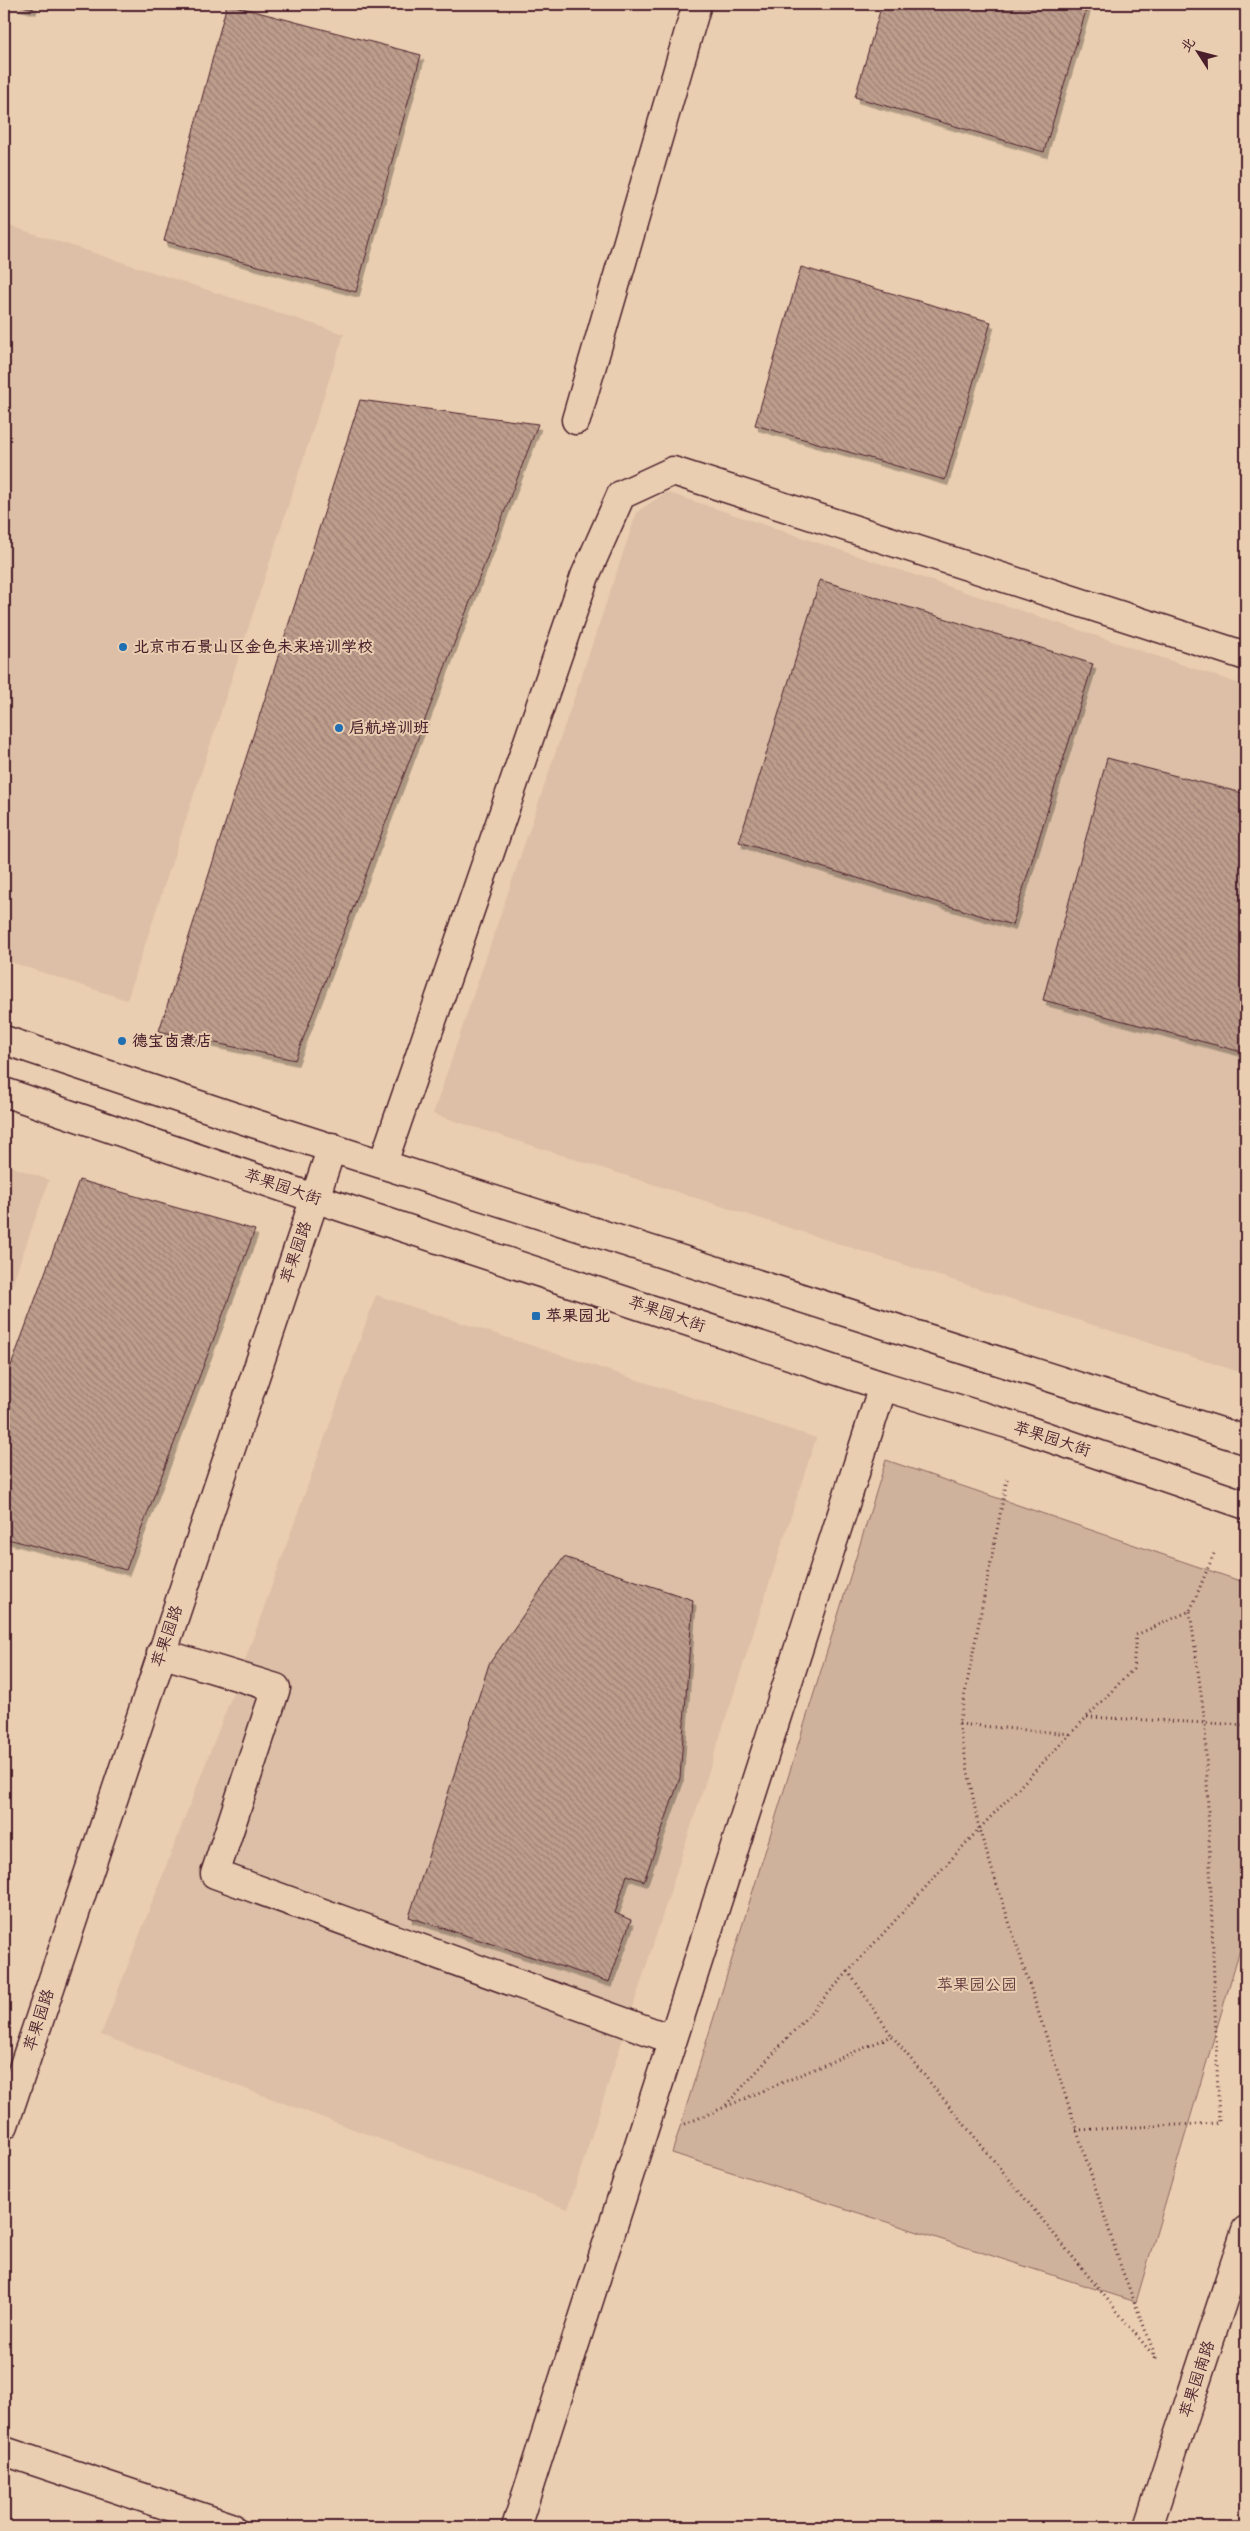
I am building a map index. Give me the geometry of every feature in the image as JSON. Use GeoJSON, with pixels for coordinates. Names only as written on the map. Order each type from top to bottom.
{"type":"FeatureCollection","features":[{"type":"Feature","properties":{"kind":"street"},"geometry":{"type":"LineString","coordinates":[[576,420],[697,4]]}},
{"type":"Feature","properties":{"kind":"street"},"geometry":{"type":"LineString","coordinates":[[383,1163],[585,576],[621,495],[673,471],[1246,656]]}},
{"type":"Feature","properties":{"kind":"street"},"geometry":{"type":"LineString","coordinates":[[4,1040],[1246,1440]]}},
{"type":"Feature","properties":{"kind":"street","name":"苹果园大街"},"geometry":{"type":"LineString","coordinates":[[4,1092],[314,1198],[883,1386],[1024,1429],[1246,1505]]}},
{"type":"Feature","properties":{"kind":"street","name":"苹果园路"},"geometry":{"type":"LineString","coordinates":[[4,2124],[332,1147]]}},
{"type":"Feature","properties":{"kind":"street"},"geometry":{"type":"LineString","coordinates":[[516,2527],[671,2039],[883,1386]]}},
{"type":"Feature","properties":{"kind":"street"},"geometry":{"type":"LineString","coordinates":[[162,1653],[276,1688],[215,1874],[671,2039]]}},
{"type":"Feature","properties":{"kind":"street","name":"苹果园南路"},"geometry":{"type":"LineString","coordinates":[[1148,2527],[1246,2230]]}},
{"type":"Feature","properties":{"kind":"street"},"geometry":{"type":"LineString","coordinates":[[4,2451],[231,2527]]}},
{"type":"Feature","properties":{"kind":"path"},"geometry":{"type":"LineString","coordinates":[[848,1972],[892,2036],[1157,2360],[1122,2270],[979,1829],[959,1724],[1007,1479]]}},
{"type":"Feature","properties":{"kind":"path"},"geometry":{"type":"LineString","coordinates":[[1076,2130],[1219,2123],[1205,1723],[1190,1611],[1215,1550]]}},
{"type":"Feature","properties":{"kind":"path"},"geometry":{"type":"LineString","coordinates":[[724,2108],[979,1829],[1133,1669],[1136,1635],[1190,1611]]}},
{"type":"Feature","properties":{"kind":"path"},"geometry":{"type":"LineString","coordinates":[[1086,1717],[1246,1725]]}},
{"type":"Feature","properties":{"kind":"path"},"geometry":{"type":"LineString","coordinates":[[959,1724],[1071,1734]]}},
{"type":"Feature","properties":{"kind":"path"},"geometry":{"type":"LineString","coordinates":[[638,2144],[892,2036]]}},
{"type":"Feature","properties":{"kind":"shaded area","name":"北京市石景山区金色未来培训学校"},"geometry":{"type":"Polygon","coordinates":[[[4,224],[344,334],[127,1000],[4,960],[4,224]]]}},
{"type":"Feature","properties":{"kind":"shaded area"},"geometry":{"type":"Polygon","coordinates":[[[666,492],[1246,686],[1246,1374],[433,1114],[637,512],[666,492]]]}},
{"type":"Feature","properties":{"kind":"shaded area"},"geometry":{"type":"Polygon","coordinates":[[[4,1164],[49,1180],[4,1307],[4,1164]]]}},
{"type":"Feature","properties":{"kind":"shaded area"},"geometry":{"type":"Polygon","coordinates":[[[376,1295],[816,1438],[568,2209],[101,2035],[239,1677],[376,1295]]]}},
{"type":"Feature","properties":{"kind":"green space","name":"苹果园公园"},"geometry":{"type":"Polygon","coordinates":[[[886,1460],[1246,1583],[1246,1929],[1136,2302],[672,2153],[886,1460]]]}},
{"type":"Feature","properties":{"kind":"building"},"geometry":{"type":"Polygon","coordinates":[[[14,4],[34,4],[33,9],[14,4]]]}},
{"type":"Feature","properties":{"kind":"building"},"geometry":{"type":"Polygon","coordinates":[[[227,4],[421,55],[356,292],[164,241],[227,4]]]}},
{"type":"Feature","properties":{"kind":"building"},"geometry":{"type":"Polygon","coordinates":[[[882,4],[1088,4],[1044,152],[855,97],[882,4]]]}},
{"type":"Feature","properties":{"kind":"building"},"geometry":{"type":"Polygon","coordinates":[[[801,267],[991,322],[945,480],[755,425],[801,267]]]}},
{"type":"Feature","properties":{"kind":"building","name":"启航培训班"},"geometry":{"type":"Polygon","coordinates":[[[360,400],[538,424],[295,1060],[159,1031],[360,400]]]}},
{"type":"Feature","properties":{"kind":"building"},"geometry":{"type":"Polygon","coordinates":[[[820,580],[1093,664],[1012,925],[739,842],[820,580]]]}},
{"type":"Feature","properties":{"kind":"building"},"geometry":{"type":"Polygon","coordinates":[[[1107,758],[1246,794],[1246,1053],[1043,1000],[1107,758]]]}},
{"type":"Feature","properties":{"kind":"building"},"geometry":{"type":"Polygon","coordinates":[[[79,1180],[255,1230],[126,1570],[4,1538],[4,1385],[79,1180]]]}},
{"type":"Feature","properties":{"kind":"building"},"geometry":{"type":"Polygon","coordinates":[[[564,1557],[693,1600],[680,1778],[644,1881],[627,1875],[615,1913],[631,1920],[609,1982],[409,1917],[489,1664],[564,1557]]]}},
{"type":"Feature","properties":{"kind":"place","name":"北京市石景山区金色未来培训学校"},"geometry":{"type":"Point","coordinates":[123,647]}},
{"type":"Feature","properties":{"kind":"place","name":"启航培训班"},"geometry":{"type":"Point","coordinates":[339,728]}},
{"type":"Feature","properties":{"kind":"place","name":"德宝卤煮店"},"geometry":{"type":"Point","coordinates":[122,1041]}},
{"type":"Feature","properties":{"kind":"place","name":"苹果园北"},"geometry":{"type":"Point","coordinates":[536,1316]}}]}
